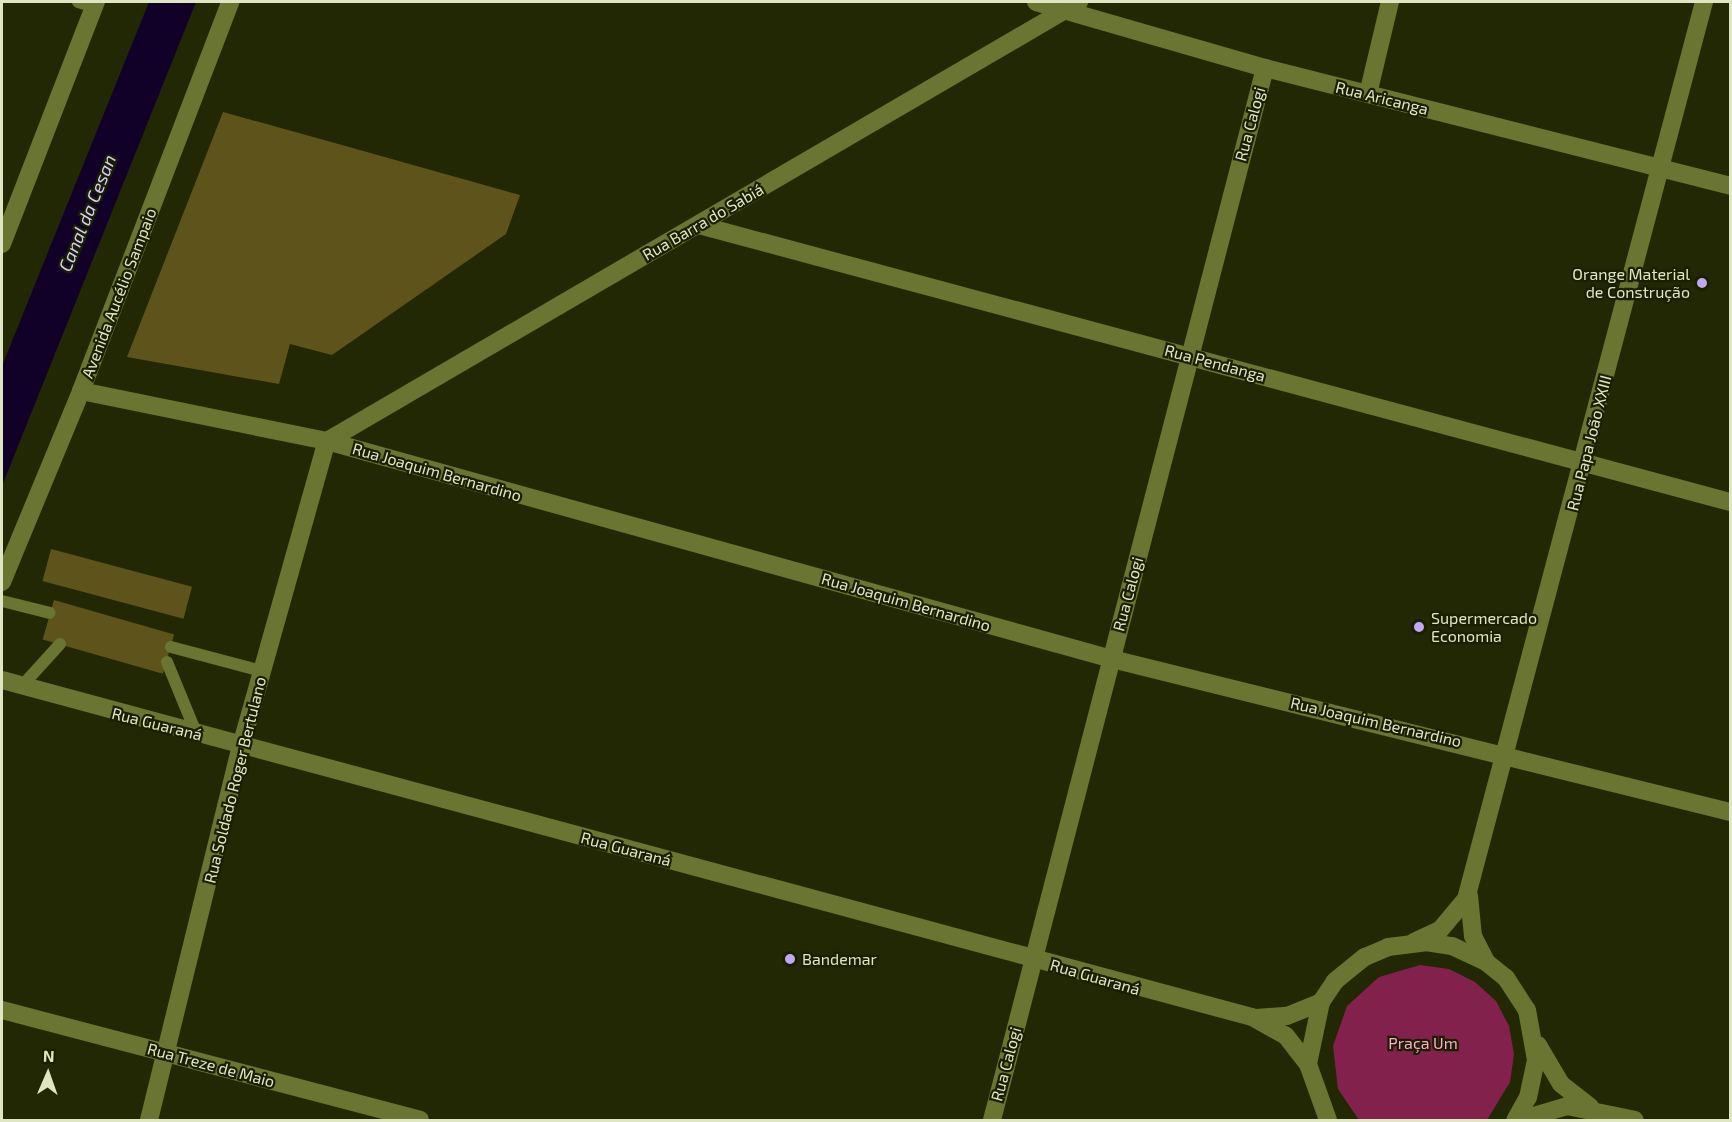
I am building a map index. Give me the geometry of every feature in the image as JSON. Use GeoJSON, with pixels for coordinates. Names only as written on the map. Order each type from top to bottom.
{"type":"FeatureCollection","features":[{"type":"Feature","properties":{"kind":"street","name":"Avenida Aucélio Sampaio"},"geometry":{"type":"LineString","coordinates":[[2,582],[81,391],[230,2]]}},
{"type":"Feature","properties":{"kind":"street","name":"Rua Aricanga"},"geometry":{"type":"LineString","coordinates":[[1036,2],[1072,6],[1265,68],[1731,186]]}},
{"type":"Feature","properties":{"kind":"street"},"geometry":{"type":"LineString","coordinates":[[1368,94],[1390,2]]}},
{"type":"Feature","properties":{"kind":"street","name":"Rua Papa João XXIII"},"geometry":{"type":"LineString","coordinates":[[1414,942],[1452,921],[1471,883],[1508,753],[1704,2]]}},
{"type":"Feature","properties":{"kind":"street"},"geometry":{"type":"LineString","coordinates":[[2,244],[90,3]]}},
{"type":"Feature","properties":{"kind":"street","name":"Rua Barra do Sabiá"},"geometry":{"type":"LineString","coordinates":[[327,441],[1072,6]]}},
{"type":"Feature","properties":{"kind":"street","name":"Rua Calogi"},"geometry":{"type":"LineString","coordinates":[[992,1120],[1265,68]]}},
{"type":"Feature","properties":{"kind":"street","name":"Rua Pendanga"},"geometry":{"type":"LineString","coordinates":[[699,225],[1731,502]]}},
{"type":"Feature","properties":{"kind":"street","name":"Rua Joaquim Bernardino"},"geometry":{"type":"LineString","coordinates":[[81,391],[327,441],[1112,659],[1508,753],[1731,812]]}},
{"type":"Feature","properties":{"kind":"street","name":"Rua Soldado Roger Bertulano"},"geometry":{"type":"LineString","coordinates":[[149,1120],[241,746],[327,441]]}},
{"type":"Feature","properties":{"kind":"street","name":"Rua Guaraná"},"geometry":{"type":"LineString","coordinates":[[2,680],[197,735],[1252,1017],[1286,1036],[1308,1064]]}},
{"type":"Feature","properties":{"kind":"street","name":"Rua Papa João XXIII"},"geometry":{"type":"LineString","coordinates":[[1471,883],[1469,922],[1486,962]]}},
{"type":"Feature","properties":{"kind":"street"},"geometry":{"type":"LineString","coordinates":[[1328,1120],[1308,1064],[1321,1002],[1335,981],[1365,957],[1414,942],[1452,946],[1486,962],[1521,999],[1534,1035],[1561,1084],[1597,1111]]}},
{"type":"Feature","properties":{"kind":"street","name":"Rua Guaraná"},"geometry":{"type":"LineString","coordinates":[[1252,1017],[1287,1016],[1321,1002]]}},
{"type":"Feature","properties":{"kind":"street","name":"Rua Treze de Maio"},"geometry":{"type":"LineString","coordinates":[[2,1010],[420,1120]]}},
{"type":"Feature","properties":{"kind":"street"},"geometry":{"type":"LineString","coordinates":[[1515,1120],[1532,1085],[1534,1035]]}},
{"type":"Feature","properties":{"kind":"street"},"geometry":{"type":"LineString","coordinates":[[1520,1120],[1552,1108],[1597,1111],[1635,1120]]}},
{"type":"Feature","properties":{"kind":"lane"},"geometry":{"type":"LineString","coordinates":[[2,601],[50,613]]}},
{"type":"Feature","properties":{"kind":"lane"},"geometry":{"type":"LineString","coordinates":[[21,687],[60,644]]}},
{"type":"Feature","properties":{"kind":"lane"},"geometry":{"type":"LineString","coordinates":[[171,647],[262,671]]}},
{"type":"Feature","properties":{"kind":"lane"},"geometry":{"type":"LineString","coordinates":[[167,662],[197,735]]}},
{"type":"Feature","properties":{"kind":"green space","name":"Praça Um"},"geometry":{"type":"Polygon","coordinates":[[[1420,965],[1449,969],[1475,982],[1496,1001],[1509,1026],[1514,1054],[1510,1082],[1487,1120],[1359,1120],[1338,1089],[1333,1046],[1347,1006],[1379,977],[1420,965]]]}},
{"type":"Feature","properties":{"kind":"water","name":"Canal da Cesan"},"geometry":{"type":"Polygon","coordinates":[[[149,2],[196,2],[2,486],[2,366],[149,2]]]}},
{"type":"Feature","properties":{"kind":"building"},"geometry":{"type":"Polygon","coordinates":[[[223,112],[520,195],[506,234],[332,355],[290,344],[279,384],[127,357],[223,112]]]}},
{"type":"Feature","properties":{"kind":"building"},"geometry":{"type":"Polygon","coordinates":[[[51,549],[192,587],[183,619],[42,581],[51,549]]]}},
{"type":"Feature","properties":{"kind":"building"},"geometry":{"type":"Polygon","coordinates":[[[54,600],[174,634],[163,674],[43,639],[54,600]]]}},
{"type":"Feature","properties":{"kind":"place","name":"Orange Material de Construção"},"geometry":{"type":"Point","coordinates":[1702,283]}},
{"type":"Feature","properties":{"kind":"place","name":"Supermercado Economia"},"geometry":{"type":"Point","coordinates":[1419,627]}},
{"type":"Feature","properties":{"kind":"place","name":"Bandemar"},"geometry":{"type":"Point","coordinates":[790,959]}}]}
